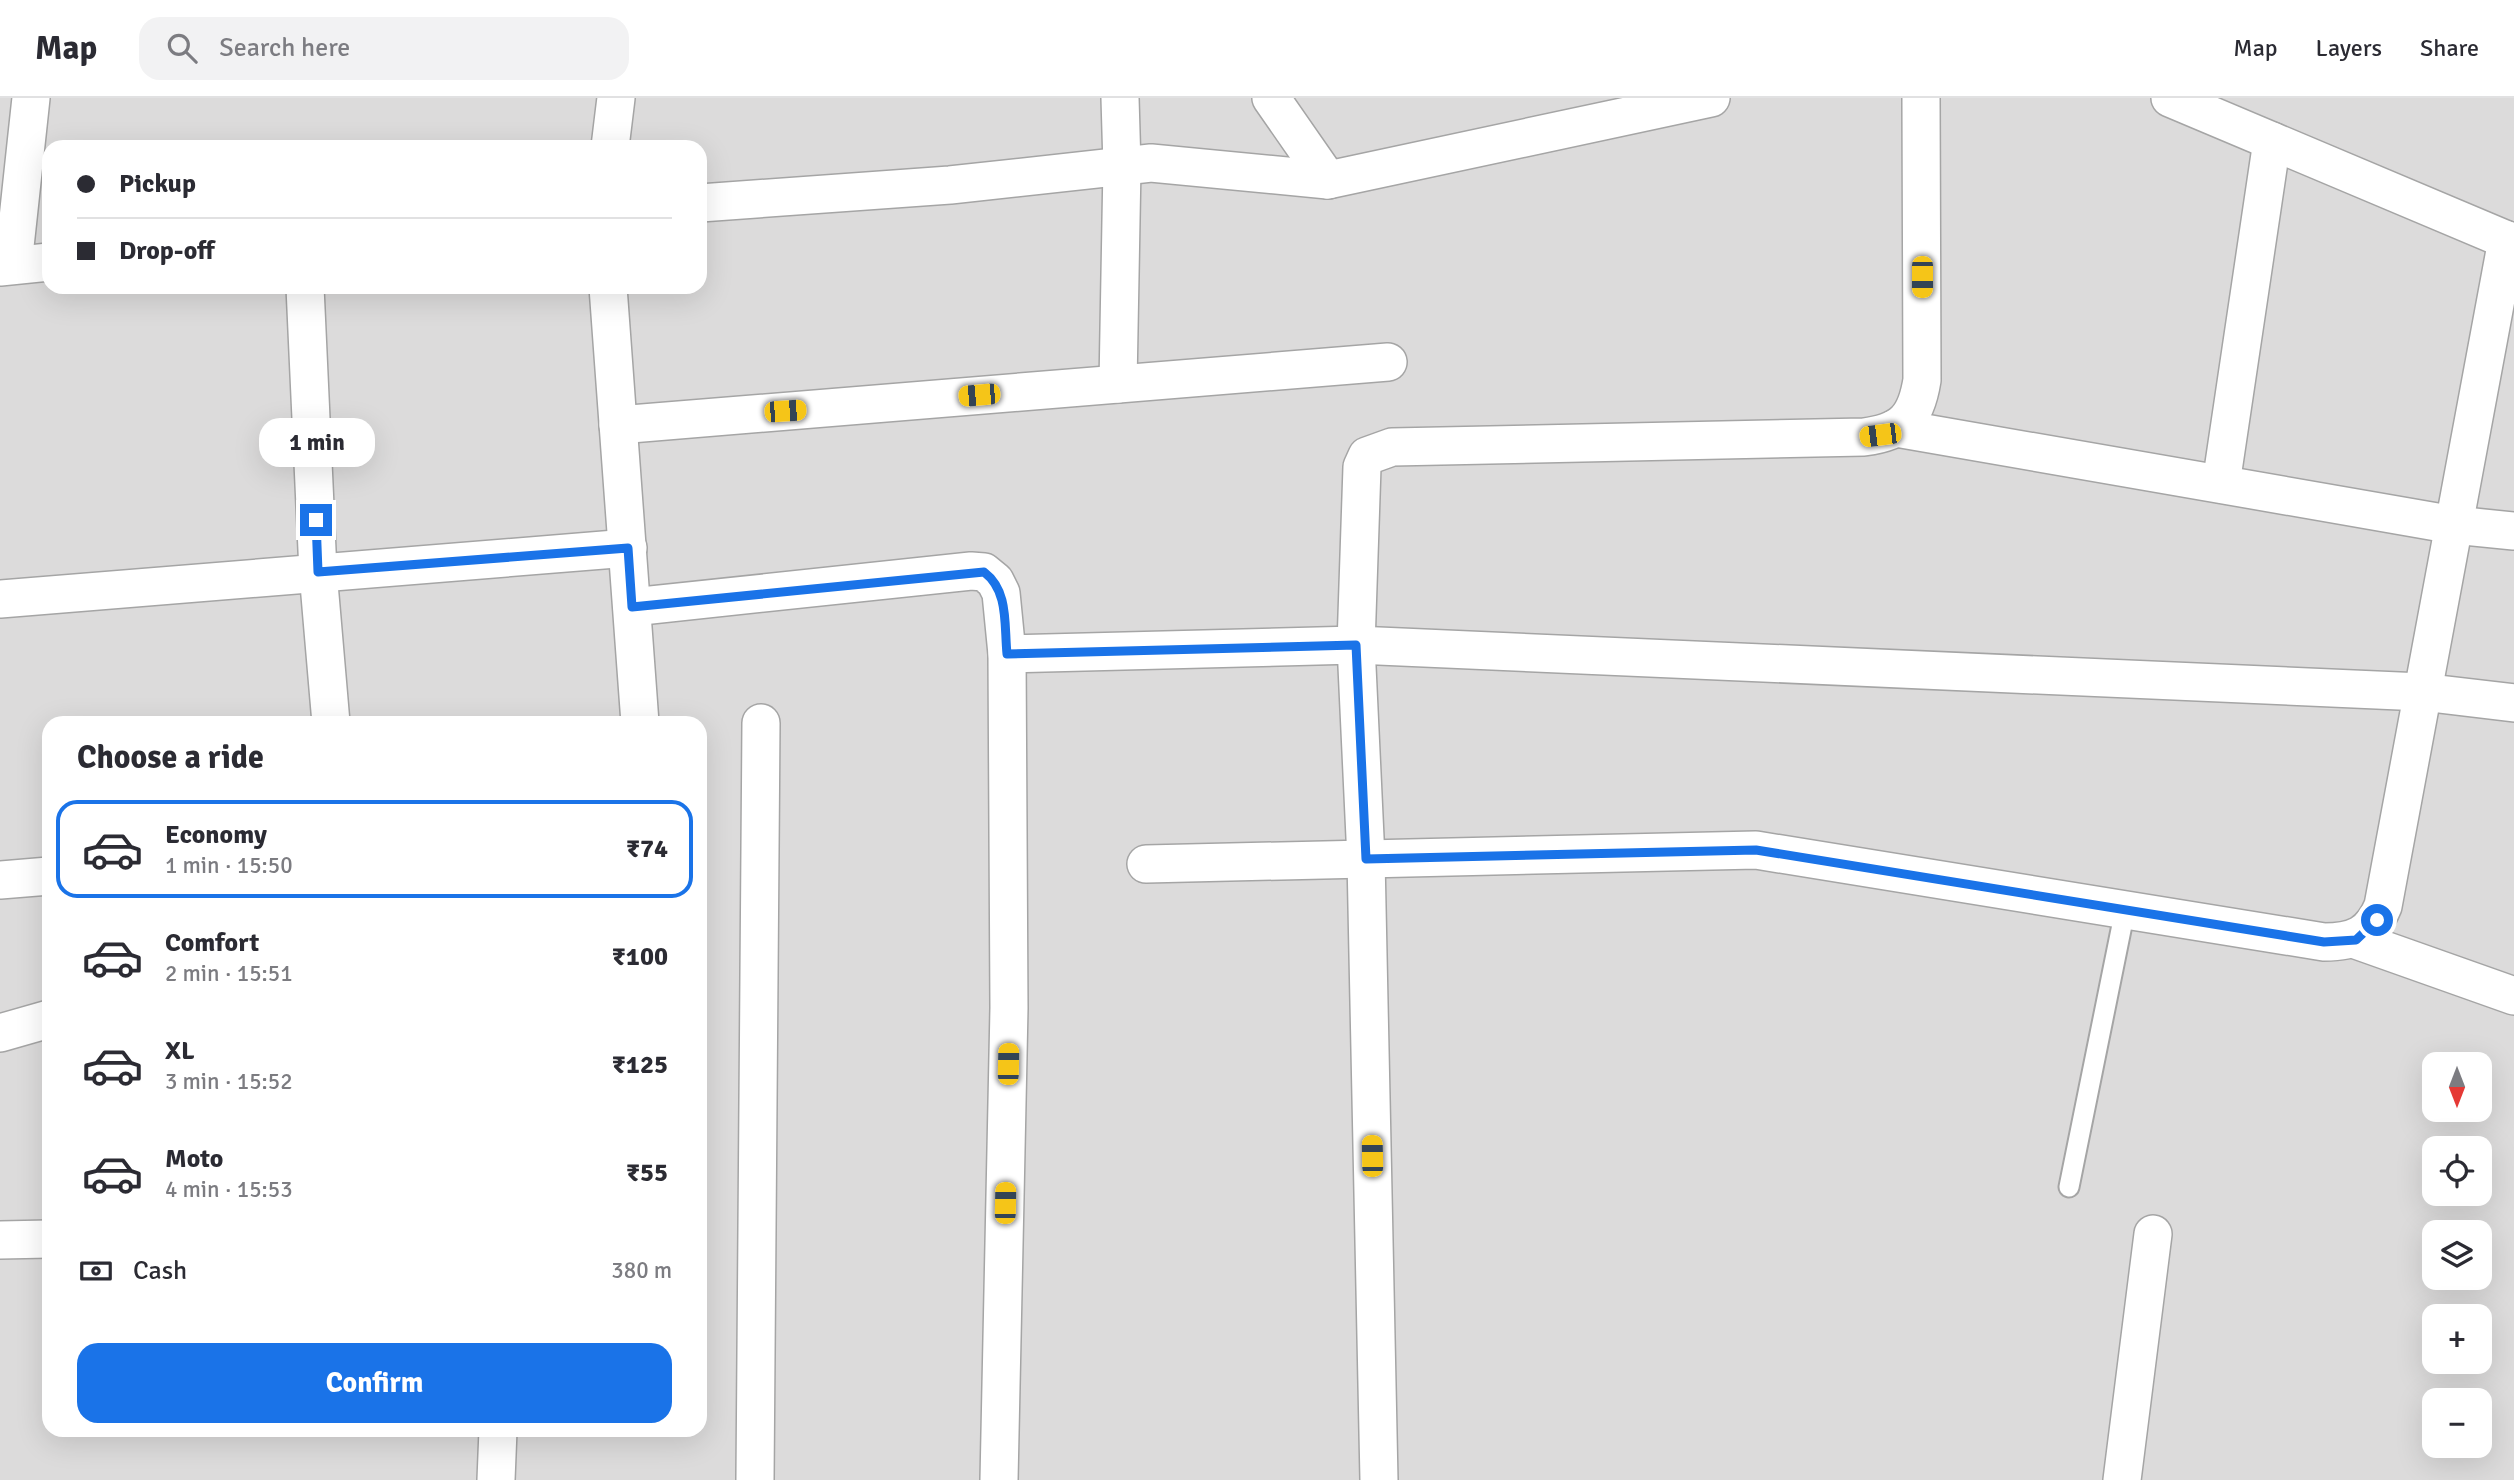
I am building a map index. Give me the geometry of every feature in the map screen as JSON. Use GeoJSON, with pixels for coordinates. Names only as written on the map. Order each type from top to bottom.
{"type":"FeatureCollection","features":[{"type":"Feature","properties":{"kind":"street"},"geometry":{"type":"LineString","coordinates":[[30,98],[6,266],[42,263]]}},
{"type":"Feature","properties":{"kind":"street"},"geometry":{"type":"LineString","coordinates":[[611,140],[616,98]]}},
{"type":"Feature","properties":{"kind":"street"},"geometry":{"type":"LineString","coordinates":[[1118,384],[1122,166],[1120,98]]}},
{"type":"Feature","properties":{"kind":"street"},"geometry":{"type":"LineString","coordinates":[[1271,98],[1328,180]]}},
{"type":"Feature","properties":{"kind":"street"},"geometry":{"type":"LineString","coordinates":[[1896,428],[1916,410],[1922,380],[1921,98]]}},
{"type":"Feature","properties":{"kind":"street"},"geometry":{"type":"LineString","coordinates":[[2170,98],[2510,242],[2382,906],[2372,926],[2356,940]]}},
{"type":"Feature","properties":{"kind":"street"},"geometry":{"type":"LineString","coordinates":[[707,202],[950,185],[1150,163],[1328,180],[1700,99]]}},
{"type":"Feature","properties":{"kind":"street"},"geometry":{"type":"LineString","coordinates":[[2221,484],[2272,141]]}},
{"type":"Feature","properties":{"kind":"street"},"geometry":{"type":"LineString","coordinates":[[305,294],[318,572],[330,716]]}},
{"type":"Feature","properties":{"kind":"street"},"geometry":{"type":"LineString","coordinates":[[609,294],[640,716]]}},
{"type":"Feature","properties":{"kind":"street"},"geometry":{"type":"LineString","coordinates":[[618,425],[1388,362]]}},
{"type":"Feature","properties":{"kind":"street"},"geometry":{"type":"LineString","coordinates":[[1379,1480],[1366,859],[1356,645],[1362,467],[1367,456],[1392,446],[1864,437],[1896,428],[2454,525],[2514,531]]}},
{"type":"Feature","properties":{"kind":"street"},"geometry":{"type":"LineString","coordinates":[[0,599],[628,548]]}},
{"type":"Feature","properties":{"kind":"street"},"geometry":{"type":"LineString","coordinates":[[632,607],[984,572],[995,581],[1002,593],[1007,654],[1009,1008],[999,1480]]}},
{"type":"Feature","properties":{"kind":"street"},"geometry":{"type":"LineString","coordinates":[[1007,654],[1356,645],[2422,692],[2514,703]]}},
{"type":"Feature","properties":{"kind":"street"},"geometry":{"type":"LineString","coordinates":[[755,1480],[761,723]]}},
{"type":"Feature","properties":{"kind":"street"},"geometry":{"type":"LineString","coordinates":[[1146,864],[1756,850],[2324,942],[2356,940],[2514,996]]}},
{"type":"Feature","properties":{"kind":"street"},"geometry":{"type":"LineString","coordinates":[[0,880],[42,877]]}},
{"type":"Feature","properties":{"kind":"street"},"geometry":{"type":"LineString","coordinates":[[0,1033],[42,1021]]}},
{"type":"Feature","properties":{"kind":"street"},"geometry":{"type":"LineString","coordinates":[[2122,1480],[2154,1234]]}},
{"type":"Feature","properties":{"kind":"street"},"geometry":{"type":"LineString","coordinates":[[0,1240],[42,1239]]}},
{"type":"Feature","properties":{"kind":"street"},"geometry":{"type":"LineString","coordinates":[[495,1480],[498,1437]]}},
{"type":"Feature","properties":{"kind":"lane"},"geometry":{"type":"LineString","coordinates":[[2069,1187],[2125,910]]}},
{"type":"Feature","properties":{"kind":"shaded area"},"geometry":{"type":"Polygon","coordinates":[[[0,98],[2514,98],[2514,1480],[0,1480],[0,98]]]}},
{"type":"Feature","properties":{"kind":"route"},"geometry":{"type":"LineString","coordinates":[[316,520],[318,572],[628,548],[632,607],[971,571],[984,572],[995,581],[1002,593],[1007,654],[1356,645],[1366,859],[1756,850],[2324,942],[2356,940],[2367,933],[2377,920]]}}]}
